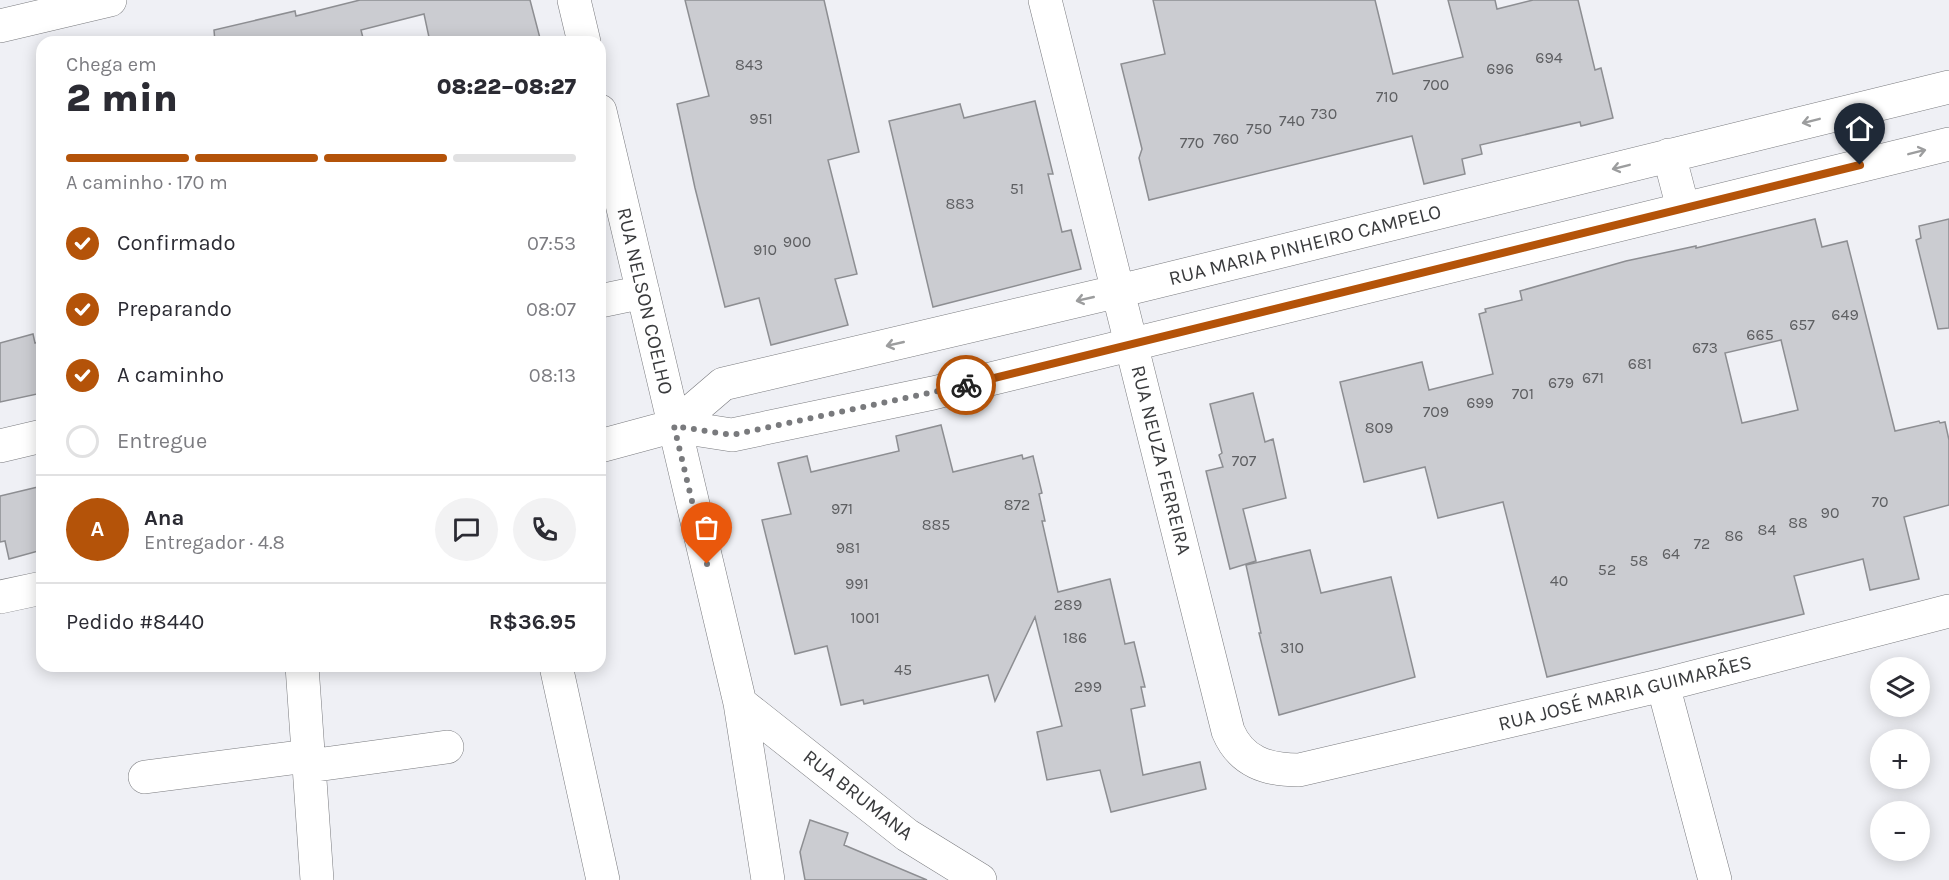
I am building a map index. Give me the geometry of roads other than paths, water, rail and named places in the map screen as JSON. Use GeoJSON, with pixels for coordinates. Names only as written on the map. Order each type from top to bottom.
{"type":"FeatureCollection","features":[{"type":"Feature","properties":{"kind":"street"},"geometry":{"type":"LineString","coordinates":[[0,26],[110,0]]}},
{"type":"Feature","properties":{"kind":"street"},"geometry":{"type":"LineString","coordinates":[[574,0],[583,36]]}},
{"type":"Feature","properties":{"kind":"street","name":"RUA NEUZA FERREIRA"},"geometry":{"type":"LineString","coordinates":[[1045,0],[1228,731],[1234,745],[1248,758],[1281,770],[1299,770]]}},
{"type":"Feature","properties":{"kind":"street","name":"RUA MARIA PINHEIRO CAMPELO"},"geometry":{"type":"LineString","coordinates":[[674,426],[723,384],[1119,291],[1949,87]]}},
{"type":"Feature","properties":{"kind":"street","name":"RUA NELSON COELHO"},"geometry":{"type":"LineString","coordinates":[[606,136],[740,703],[768,880]]}},
{"type":"Feature","properties":{"kind":"street","name":"RUA MARIA PINHEIRO CAMPELO"},"geometry":{"type":"LineString","coordinates":[[606,444],[674,426],[732,435],[933,393],[1949,144]]}},
{"type":"Feature","properties":{"kind":"street"},"geometry":{"type":"LineString","coordinates":[[1669,156],[1683,208]]}},
{"type":"Feature","properties":{"kind":"street"},"geometry":{"type":"LineString","coordinates":[[606,300],[643,292]]}},
{"type":"Feature","properties":{"kind":"street"},"geometry":{"type":"LineString","coordinates":[[0,446],[36,437]]}},
{"type":"Feature","properties":{"kind":"street"},"geometry":{"type":"LineString","coordinates":[[0,597],[36,589]]}},
{"type":"Feature","properties":{"kind":"street","name":"RUA JOSÉ MARIA GUIMARÃES"},"geometry":{"type":"LineString","coordinates":[[1299,770],[1663,685],[1949,611]]}},
{"type":"Feature","properties":{"kind":"street"},"geometry":{"type":"LineString","coordinates":[[302,672],[317,880]]}},
{"type":"Feature","properties":{"kind":"street"},"geometry":{"type":"LineString","coordinates":[[557,672],[603,880]]}},
{"type":"Feature","properties":{"kind":"street"},"geometry":{"type":"LineString","coordinates":[[1663,685],[1715,880]]}},
{"type":"Feature","properties":{"kind":"street","name":"RUA BRUMANA"},"geometry":{"type":"LineString","coordinates":[[740,703],[907,835],[980,880]]}},
{"type":"Feature","properties":{"kind":"street"},"geometry":{"type":"LineString","coordinates":[[144,777],[447,747]]}}]}
